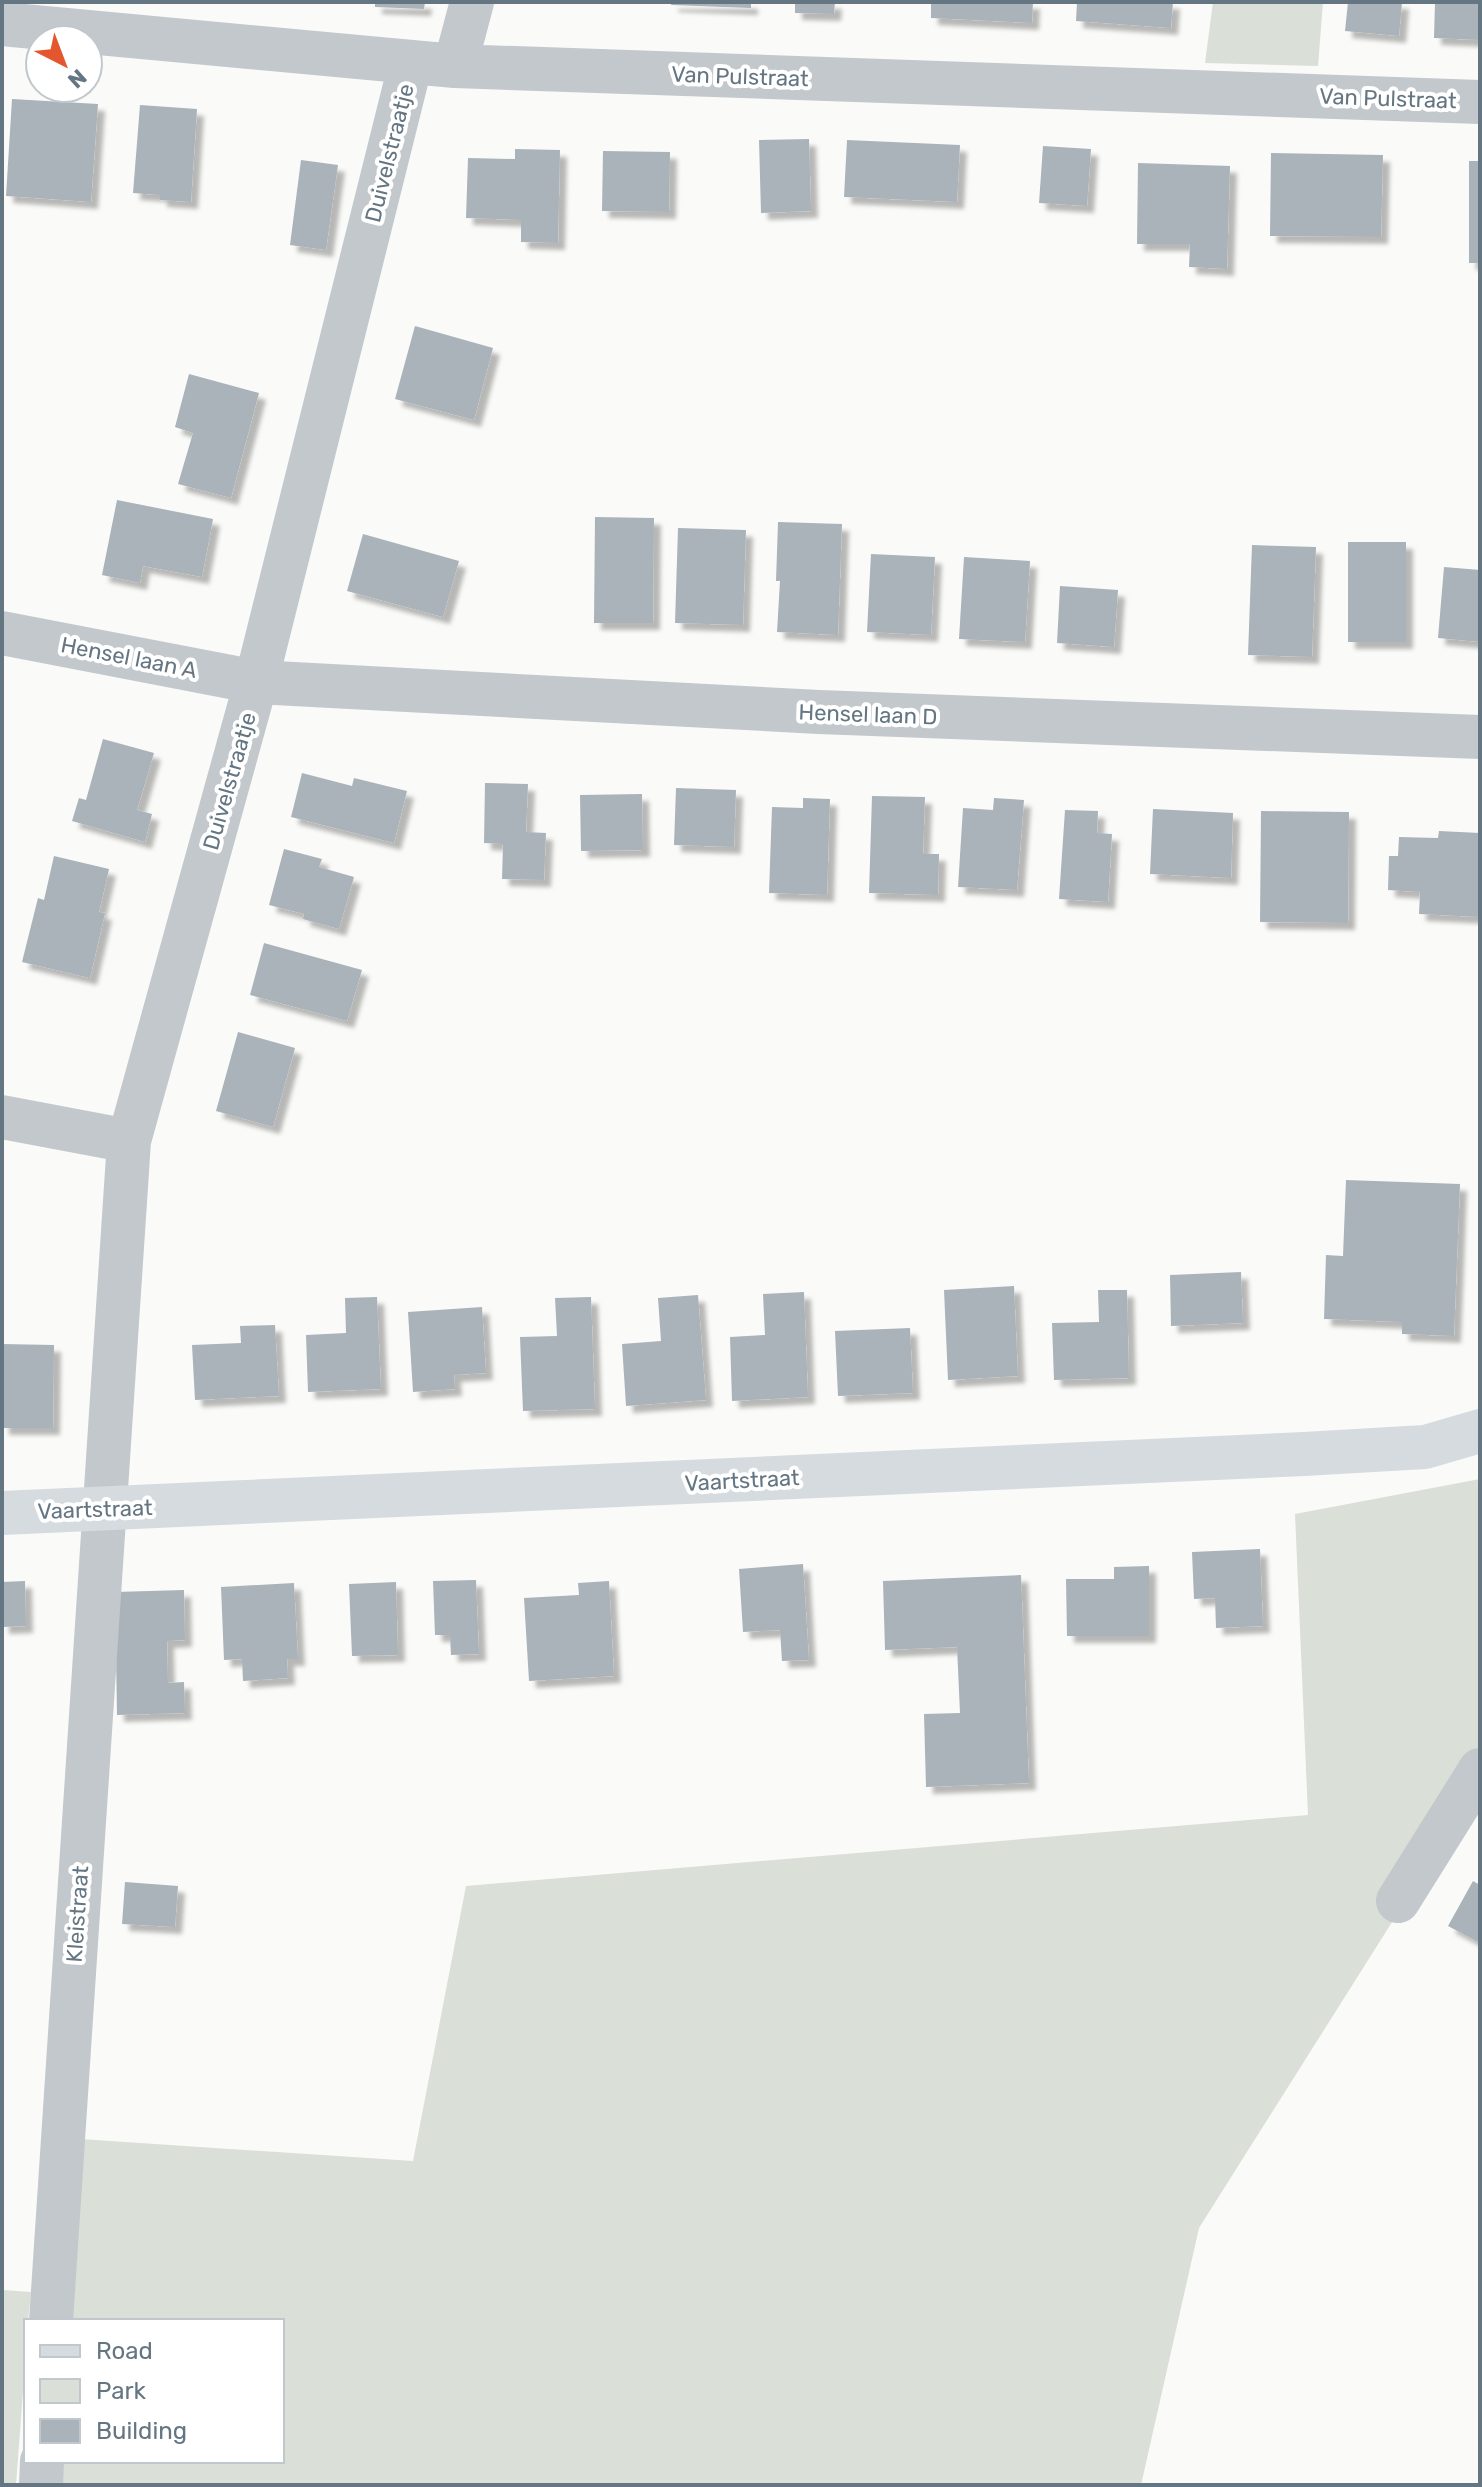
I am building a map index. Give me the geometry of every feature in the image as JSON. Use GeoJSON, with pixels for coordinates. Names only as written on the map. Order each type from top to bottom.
{"type":"FeatureCollection","features":[{"type":"Feature","properties":{"kind":"main road","name":"Vaartstraat"},"geometry":{"type":"LineString","coordinates":[[2,1513],[1319,1453],[1425,1447],[1480,1431]]}},
{"type":"Feature","properties":{"kind":"street"},"geometry":{"type":"LineString","coordinates":[[455,66],[472,2]]}},
{"type":"Feature","properties":{"kind":"street","name":"Van Pulstraat"},"geometry":{"type":"LineString","coordinates":[[2,24],[455,66],[1480,102]]}},
{"type":"Feature","properties":{"kind":"street","name":"Duivelstraatje"},"geometry":{"type":"LineString","coordinates":[[103,1508],[129,1141],[256,682],[411,62]]}},
{"type":"Feature","properties":{"kind":"street","name":"Hensel laan A"},"geometry":{"type":"LineString","coordinates":[[2,633],[256,682]]}},
{"type":"Feature","properties":{"kind":"street","name":"Hensel laan D"},"geometry":{"type":"LineString","coordinates":[[256,682],[819,712],[1480,737]]}},
{"type":"Feature","properties":{"kind":"street"},"geometry":{"type":"LineString","coordinates":[[2,1117],[129,1141]]}},
{"type":"Feature","properties":{"kind":"street","name":"Kleistraat"},"geometry":{"type":"LineString","coordinates":[[51,2319],[103,1508]]}},
{"type":"Feature","properties":{"kind":"street"},"geometry":{"type":"LineString","coordinates":[[1398,1901],[1480,1770]]}},
{"type":"Feature","properties":{"kind":"street"},"geometry":{"type":"LineString","coordinates":[[41,2485],[42,2463]]}},
{"type":"Feature","properties":{"kind":"green space"},"geometry":{"type":"Polygon","coordinates":[[[1213,2],[1323,2],[1318,66],[1205,63],[1213,2]]]}},
{"type":"Feature","properties":{"kind":"green space"},"geometry":{"type":"Polygon","coordinates":[[[1480,1479],[1480,1747],[1394,1919],[1199,2228],[1141,2485],[58,2485],[59,2463],[284,2463],[284,2319],[66,2319],[80,2139],[413,2161],[466,1886],[1308,1815],[1295,1514],[1480,1479]]]}},
{"type":"Feature","properties":{"kind":"green space"},"geometry":{"type":"Polygon","coordinates":[[[2,2290],[31,2292],[28,2319],[24,2319],[24,2378],[16,2485],[2,2485],[2,2290]]]}},
{"type":"Feature","properties":{"kind":"building"},"geometry":{"type":"Polygon","coordinates":[[[375,2],[425,2],[424,9],[375,7],[375,2]]]}},
{"type":"Feature","properties":{"kind":"building"},"geometry":{"type":"Polygon","coordinates":[[[672,2],[751,2],[751,8],[671,5],[672,2]]]}},
{"type":"Feature","properties":{"kind":"building"},"geometry":{"type":"Polygon","coordinates":[[[795,2],[835,2],[834,14],[795,13],[795,2]]]}},
{"type":"Feature","properties":{"kind":"building"},"geometry":{"type":"Polygon","coordinates":[[[931,2],[1033,2],[1032,23],[931,18],[931,2]]]}},
{"type":"Feature","properties":{"kind":"building"},"geometry":{"type":"Polygon","coordinates":[[[1077,2],[1173,2],[1171,28],[1076,21],[1077,2]]]}},
{"type":"Feature","properties":{"kind":"building"},"geometry":{"type":"Polygon","coordinates":[[[1348,2],[1402,2],[1399,36],[1345,31],[1348,2]]]}},
{"type":"Feature","properties":{"kind":"building"},"geometry":{"type":"Polygon","coordinates":[[[1435,2],[1480,2],[1480,40],[1434,38],[1435,2]]]}},
{"type":"Feature","properties":{"kind":"building"},"geometry":{"type":"Polygon","coordinates":[[[12,99],[24,100],[24,104],[98,104],[91,202],[6,196],[12,99]]]}},
{"type":"Feature","properties":{"kind":"building"},"geometry":{"type":"Polygon","coordinates":[[[140,105],[197,109],[191,202],[160,200],[160,195],[133,193],[140,105]]]}},
{"type":"Feature","properties":{"kind":"building"},"geometry":{"type":"Polygon","coordinates":[[[809,139],[811,211],[761,213],[759,140],[809,139]]]}},
{"type":"Feature","properties":{"kind":"building"},"geometry":{"type":"Polygon","coordinates":[[[847,140],[960,145],[957,202],[844,197],[847,140]]]}},
{"type":"Feature","properties":{"kind":"building"},"geometry":{"type":"Polygon","coordinates":[[[1043,146],[1091,149],[1087,206],[1039,203],[1043,146]]]}},
{"type":"Feature","properties":{"kind":"building"},"geometry":{"type":"Polygon","coordinates":[[[515,149],[560,150],[558,243],[521,242],[521,220],[466,218],[468,158],[515,159],[515,149]]]}},
{"type":"Feature","properties":{"kind":"building"},"geometry":{"type":"Polygon","coordinates":[[[603,151],[670,152],[669,212],[602,211],[603,151]]]}},
{"type":"Feature","properties":{"kind":"building"},"geometry":{"type":"Polygon","coordinates":[[[1271,153],[1383,155],[1381,237],[1270,236],[1271,153]]]}},
{"type":"Feature","properties":{"kind":"building"},"geometry":{"type":"Polygon","coordinates":[[[301,160],[338,165],[326,250],[290,245],[301,160]]]}},
{"type":"Feature","properties":{"kind":"building"},"geometry":{"type":"Polygon","coordinates":[[[1469,161],[1480,161],[1480,263],[1469,263],[1469,161]]]}},
{"type":"Feature","properties":{"kind":"building"},"geometry":{"type":"Polygon","coordinates":[[[1138,163],[1230,166],[1227,269],[1189,267],[1190,244],[1137,244],[1138,163]]]}},
{"type":"Feature","properties":{"kind":"building"},"geometry":{"type":"Polygon","coordinates":[[[415,326],[493,348],[474,420],[395,399],[415,326]]]}},
{"type":"Feature","properties":{"kind":"building"},"geometry":{"type":"Polygon","coordinates":[[[189,374],[259,393],[231,498],[178,484],[193,433],[175,427],[189,374]]]}},
{"type":"Feature","properties":{"kind":"building"},"geometry":{"type":"Polygon","coordinates":[[[117,500],[213,519],[202,577],[143,566],[140,583],[102,575],[117,500]]]}},
{"type":"Feature","properties":{"kind":"building"},"geometry":{"type":"Polygon","coordinates":[[[595,517],[654,518],[653,623],[594,623],[595,517]]]}},
{"type":"Feature","properties":{"kind":"building"},"geometry":{"type":"Polygon","coordinates":[[[778,522],[842,524],[838,635],[777,632],[780,581],[776,581],[778,522]]]}},
{"type":"Feature","properties":{"kind":"building"},"geometry":{"type":"Polygon","coordinates":[[[678,528],[746,530],[743,625],[675,623],[678,528]]]}},
{"type":"Feature","properties":{"kind":"building"},"geometry":{"type":"Polygon","coordinates":[[[363,534],[459,561],[443,617],[347,591],[363,534]]]}},
{"type":"Feature","properties":{"kind":"building"},"geometry":{"type":"Polygon","coordinates":[[[1348,542],[1406,542],[1406,642],[1348,642],[1348,542]]]}},
{"type":"Feature","properties":{"kind":"building"},"geometry":{"type":"Polygon","coordinates":[[[1252,545],[1316,547],[1312,657],[1248,655],[1252,545]]]}},
{"type":"Feature","properties":{"kind":"building"},"geometry":{"type":"Polygon","coordinates":[[[871,554],[935,557],[931,635],[867,632],[871,554]]]}},
{"type":"Feature","properties":{"kind":"building"},"geometry":{"type":"Polygon","coordinates":[[[964,557],[1030,561],[1025,642],[959,639],[964,557]]]}},
{"type":"Feature","properties":{"kind":"building"},"geometry":{"type":"Polygon","coordinates":[[[1444,567],[1480,570],[1480,642],[1438,638],[1444,567]]]}},
{"type":"Feature","properties":{"kind":"building"},"geometry":{"type":"Polygon","coordinates":[[[1060,586],[1118,590],[1114,647],[1057,643],[1060,586]]]}},
{"type":"Feature","properties":{"kind":"building"},"geometry":{"type":"Polygon","coordinates":[[[103,739],[154,753],[137,810],[152,814],[145,842],[72,821],[79,798],[86,800],[103,739]]]}},
{"type":"Feature","properties":{"kind":"building"},"geometry":{"type":"Polygon","coordinates":[[[302,773],[352,786],[354,778],[407,791],[394,843],[291,817],[302,773]]]}},
{"type":"Feature","properties":{"kind":"building"},"geometry":{"type":"Polygon","coordinates":[[[485,783],[528,784],[526,832],[546,833],[544,880],[502,879],[503,844],[484,843],[485,783]]]}},
{"type":"Feature","properties":{"kind":"building"},"geometry":{"type":"Polygon","coordinates":[[[676,788],[736,790],[734,847],[674,845],[676,788]]]}},
{"type":"Feature","properties":{"kind":"building"},"geometry":{"type":"Polygon","coordinates":[[[642,794],[643,850],[581,851],[580,795],[642,794]]]}},
{"type":"Feature","properties":{"kind":"building"},"geometry":{"type":"Polygon","coordinates":[[[872,796],[925,797],[923,854],[939,854],[938,895],[869,893],[872,796]]]}},
{"type":"Feature","properties":{"kind":"building"},"geometry":{"type":"Polygon","coordinates":[[[803,798],[830,799],[827,895],[769,893],[772,807],[803,808],[803,798]]]}},
{"type":"Feature","properties":{"kind":"building"},"geometry":{"type":"Polygon","coordinates":[[[994,798],[1024,800],[1017,890],[958,887],[963,808],[993,810],[994,798]]]}},
{"type":"Feature","properties":{"kind":"building"},"geometry":{"type":"Polygon","coordinates":[[[1153,809],[1233,813],[1231,878],[1150,874],[1153,809]]]}},
{"type":"Feature","properties":{"kind":"building"},"geometry":{"type":"Polygon","coordinates":[[[1065,810],[1098,811],[1097,833],[1112,834],[1108,902],[1059,899],[1065,810]]]}},
{"type":"Feature","properties":{"kind":"building"},"geometry":{"type":"Polygon","coordinates":[[[1261,811],[1349,812],[1348,923],[1260,922],[1261,811]]]}},
{"type":"Feature","properties":{"kind":"building"},"geometry":{"type":"Polygon","coordinates":[[[1439,831],[1480,833],[1480,917],[1419,914],[1420,892],[1388,890],[1389,856],[1398,856],[1399,837],[1438,838],[1439,831]]]}},
{"type":"Feature","properties":{"kind":"building"},"geometry":{"type":"Polygon","coordinates":[[[284,849],[322,859],[319,867],[354,877],[339,929],[303,919],[304,914],[269,905],[284,849]]]}},
{"type":"Feature","properties":{"kind":"building"},"geometry":{"type":"Polygon","coordinates":[[[54,856],[109,869],[99,912],[105,913],[90,978],[22,962],[38,898],[44,900],[54,856]]]}},
{"type":"Feature","properties":{"kind":"building"},"geometry":{"type":"Polygon","coordinates":[[[264,943],[362,970],[347,1021],[250,995],[264,943]]]}},
{"type":"Feature","properties":{"kind":"building"},"geometry":{"type":"Polygon","coordinates":[[[238,1032],[295,1048],[273,1127],[216,1111],[238,1032]]]}},
{"type":"Feature","properties":{"kind":"building"},"geometry":{"type":"Polygon","coordinates":[[[1346,1180],[1460,1184],[1454,1336],[1402,1334],[1402,1322],[1324,1319],[1326,1255],[1343,1256],[1346,1180]]]}},
{"type":"Feature","properties":{"kind":"building"},"geometry":{"type":"Polygon","coordinates":[[[1241,1272],[1243,1323],[1171,1326],[1170,1275],[1241,1272]]]}},
{"type":"Feature","properties":{"kind":"building"},"geometry":{"type":"Polygon","coordinates":[[[1014,1286],[1018,1376],[948,1380],[944,1290],[1014,1286]]]}},
{"type":"Feature","properties":{"kind":"building"},"geometry":{"type":"Polygon","coordinates":[[[1098,1290],[1127,1290],[1129,1378],[1054,1380],[1052,1323],[1099,1322],[1098,1290]]]}},
{"type":"Feature","properties":{"kind":"building"},"geometry":{"type":"Polygon","coordinates":[[[804,1292],[808,1397],[732,1401],[730,1337],[765,1335],[763,1294],[804,1292]]]}},
{"type":"Feature","properties":{"kind":"building"},"geometry":{"type":"Polygon","coordinates":[[[698,1295],[706,1400],[626,1406],[622,1344],[661,1341],[658,1298],[698,1295]]]}},
{"type":"Feature","properties":{"kind":"building"},"geometry":{"type":"Polygon","coordinates":[[[377,1297],[381,1389],[308,1392],[306,1335],[346,1333],[345,1298],[377,1297]]]}},
{"type":"Feature","properties":{"kind":"building"},"geometry":{"type":"Polygon","coordinates":[[[591,1297],[595,1409],[523,1411],[520,1337],[557,1336],[555,1298],[591,1297]]]}},
{"type":"Feature","properties":{"kind":"building"},"geometry":{"type":"Polygon","coordinates":[[[482,1307],[486,1373],[454,1375],[455,1389],[413,1392],[408,1312],[482,1307]]]}},
{"type":"Feature","properties":{"kind":"building"},"geometry":{"type":"Polygon","coordinates":[[[275,1325],[279,1396],[195,1400],[192,1345],[241,1343],[240,1326],[275,1325]]]}},
{"type":"Feature","properties":{"kind":"building"},"geometry":{"type":"Polygon","coordinates":[[[910,1328],[913,1393],[838,1396],[835,1331],[910,1328]]]}},
{"type":"Feature","properties":{"kind":"building"},"geometry":{"type":"Polygon","coordinates":[[[2,1344],[54,1345],[53,1428],[2,1428],[2,1344]]]}},
{"type":"Feature","properties":{"kind":"building"},"geometry":{"type":"Polygon","coordinates":[[[1260,1549],[1263,1626],[1216,1628],[1215,1598],[1194,1599],[1192,1552],[1260,1549]]]}},
{"type":"Feature","properties":{"kind":"building"},"geometry":{"type":"Polygon","coordinates":[[[803,1564],[809,1660],[782,1661],[780,1630],[743,1632],[739,1569],[803,1564]]]}},
{"type":"Feature","properties":{"kind":"building"},"geometry":{"type":"Polygon","coordinates":[[[1149,1566],[1149,1636],[1067,1636],[1066,1579],[1114,1579],[1114,1567],[1149,1566]]]}},
{"type":"Feature","properties":{"kind":"building"},"geometry":{"type":"Polygon","coordinates":[[[1021,1575],[1029,1783],[926,1787],[924,1714],[960,1713],[957,1647],[885,1650],[883,1581],[1021,1575]]]}},
{"type":"Feature","properties":{"kind":"building"},"geometry":{"type":"Polygon","coordinates":[[[476,1580],[479,1654],[451,1655],[450,1635],[435,1635],[433,1581],[476,1580]]]}},
{"type":"Feature","properties":{"kind":"building"},"geometry":{"type":"Polygon","coordinates":[[[25,1581],[26,1626],[2,1627],[2,1582],[25,1581]]]}},
{"type":"Feature","properties":{"kind":"building"},"geometry":{"type":"Polygon","coordinates":[[[609,1581],[614,1676],[529,1681],[524,1598],[579,1595],[578,1583],[609,1581]]]}},
{"type":"Feature","properties":{"kind":"building"},"geometry":{"type":"Polygon","coordinates":[[[396,1582],[398,1655],[352,1656],[349,1584],[396,1582]]]}},
{"type":"Feature","properties":{"kind":"building"},"geometry":{"type":"Polygon","coordinates":[[[294,1583],[298,1659],[287,1659],[288,1678],[243,1681],[242,1659],[224,1660],[221,1587],[294,1583]]]}},
{"type":"Feature","properties":{"kind":"building"},"geometry":{"type":"Polygon","coordinates":[[[184,1590],[185,1640],[167,1641],[168,1683],[184,1682],[185,1713],[117,1715],[115,1592],[184,1590]]]}},
{"type":"Feature","properties":{"kind":"building"},"geometry":{"type":"Polygon","coordinates":[[[1473,1881],[1480,1885],[1480,1943],[1448,1926],[1473,1881]]]}},
{"type":"Feature","properties":{"kind":"building"},"geometry":{"type":"Polygon","coordinates":[[[125,1882],[178,1886],[175,1927],[122,1924],[125,1882]]]}}]}
